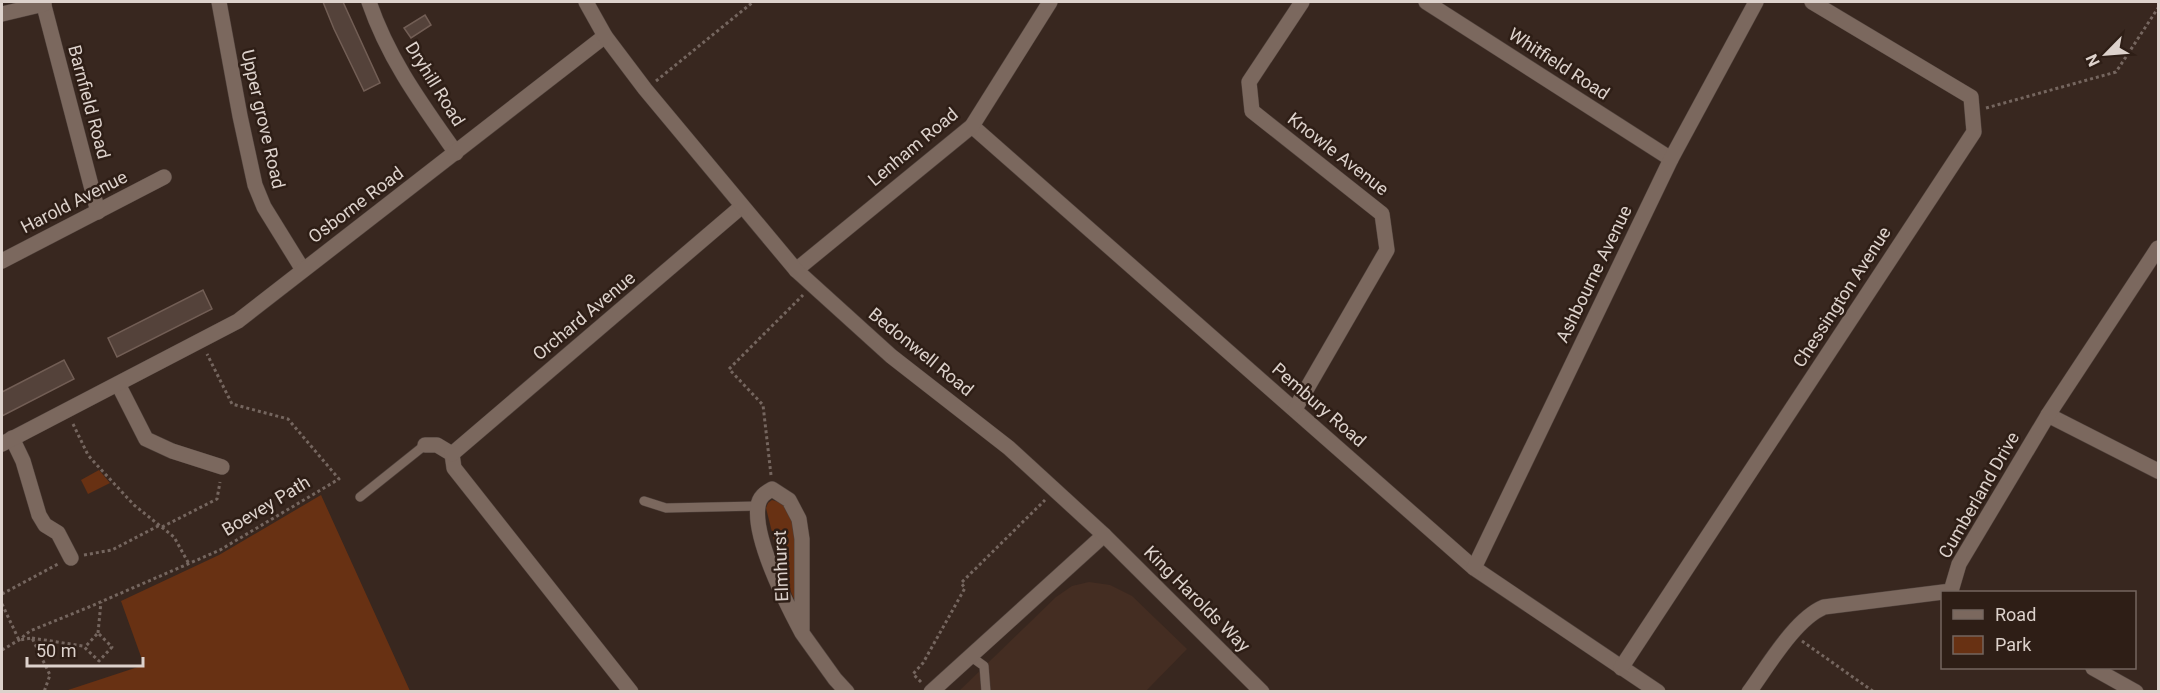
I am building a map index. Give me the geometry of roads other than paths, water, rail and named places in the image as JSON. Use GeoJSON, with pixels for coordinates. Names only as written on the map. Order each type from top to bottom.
{"type":"FeatureCollection","features":[{"type":"Feature","properties":{"kind":"street","name":"Upper grove Road"},"geometry":{"type":"LineString","coordinates":[[219,2],[255,184],[264,207],[303,270]]}},
{"type":"Feature","properties":{"kind":"street","name":"Dryhill Road"},"geometry":{"type":"LineString","coordinates":[[369,2],[377,24],[404,78],[456,153]]}},
{"type":"Feature","properties":{"kind":"street","name":"Bedonwell Road"},"geometry":{"type":"LineString","coordinates":[[586,2],[605,36],[645,89],[741,207],[796,270],[891,356],[1010,448],[1104,535]]}},
{"type":"Feature","properties":{"kind":"street","name":"Lenham Road"},"geometry":{"type":"LineString","coordinates":[[796,270],[972,126],[1050,2]]}},
{"type":"Feature","properties":{"kind":"street","name":"Knowle Avenue"},"geometry":{"type":"LineString","coordinates":[[1295,409],[1387,250],[1382,214],[1252,111],[1249,82],[1302,2]]}},
{"type":"Feature","properties":{"kind":"street","name":"Whitfield Road"},"geometry":{"type":"LineString","coordinates":[[1426,2],[1671,159]]}},
{"type":"Feature","properties":{"kind":"street","name":"Ashbourne Avenue"},"geometry":{"type":"LineString","coordinates":[[1474,567],[1671,159],[1756,2]]}},
{"type":"Feature","properties":{"kind":"street","name":"Chessington Avenue"},"geometry":{"type":"LineString","coordinates":[[1621,668],[1974,132],[1971,97],[1812,2]]}},
{"type":"Feature","properties":{"kind":"street"},"geometry":{"type":"LineString","coordinates":[[2,14],[43,3]]}},
{"type":"Feature","properties":{"kind":"street","name":"Barnfield Road"},"geometry":{"type":"LineString","coordinates":[[43,3],[98,212]]}},
{"type":"Feature","properties":{"kind":"street","name":"Osborne Road"},"geometry":{"type":"LineString","coordinates":[[71,558],[58,533],[45,525],[39,515],[23,461],[7,441],[238,321],[605,36]]}},
{"type":"Feature","properties":{"kind":"street","name":"Pembury Road"},"geometry":{"type":"LineString","coordinates":[[972,126],[1474,567],[1658,692]]}},
{"type":"Feature","properties":{"kind":"street","name":"Harold Avenue"},"geometry":{"type":"LineString","coordinates":[[2,261],[164,177]]}},
{"type":"Feature","properties":{"kind":"street","name":"Orchard Avenue"},"geometry":{"type":"LineString","coordinates":[[452,454],[741,207]]}},
{"type":"Feature","properties":{"kind":"street","name":"Cumberland Drive"},"geometry":{"type":"LineString","coordinates":[[1953,591],[1959,564],[2048,415],[2158,248]]}},
{"type":"Feature","properties":{"kind":"street"},"geometry":{"type":"LineString","coordinates":[[118,384],[146,439],[172,452],[222,467]]}},
{"type":"Feature","properties":{"kind":"street"},"geometry":{"type":"LineString","coordinates":[[2048,415],[2158,471]]}},
{"type":"Feature","properties":{"kind":"street"},"geometry":{"type":"LineString","coordinates":[[424,445],[437,445],[452,454],[454,468],[624,689]]}},
{"type":"Feature","properties":{"kind":"street","name":"Elmhurst"},"geometry":{"type":"LineString","coordinates":[[802,633],[802,539],[799,519],[789,500],[772,489],[762,495],[758,506],[761,535],[782,597],[802,633],[847,692]]}},
{"type":"Feature","properties":{"kind":"street"},"geometry":{"type":"LineString","coordinates":[[931,692],[1104,535]]}},
{"type":"Feature","properties":{"kind":"street","name":"King Harolds Way"},"geometry":{"type":"LineString","coordinates":[[1104,535],[1262,692]]}},
{"type":"Feature","properties":{"kind":"street","name":"Cumberland Drive"},"geometry":{"type":"LineString","coordinates":[[1749,692],[1801,622],[1815,611],[1824,607],[1941,593]]}},
{"type":"Feature","properties":{"kind":"street"},"geometry":{"type":"LineString","coordinates":[[2095,669],[2136,692]]}},
{"type":"Feature","properties":{"kind":"lane"},"geometry":{"type":"LineString","coordinates":[[360,498],[424,445]]}},
{"type":"Feature","properties":{"kind":"lane"},"geometry":{"type":"LineString","coordinates":[[644,501],[666,508],[758,506]]}},
{"type":"Feature","properties":{"kind":"lane"},"geometry":{"type":"LineString","coordinates":[[970,656],[984,666],[986,692]]}}]}
